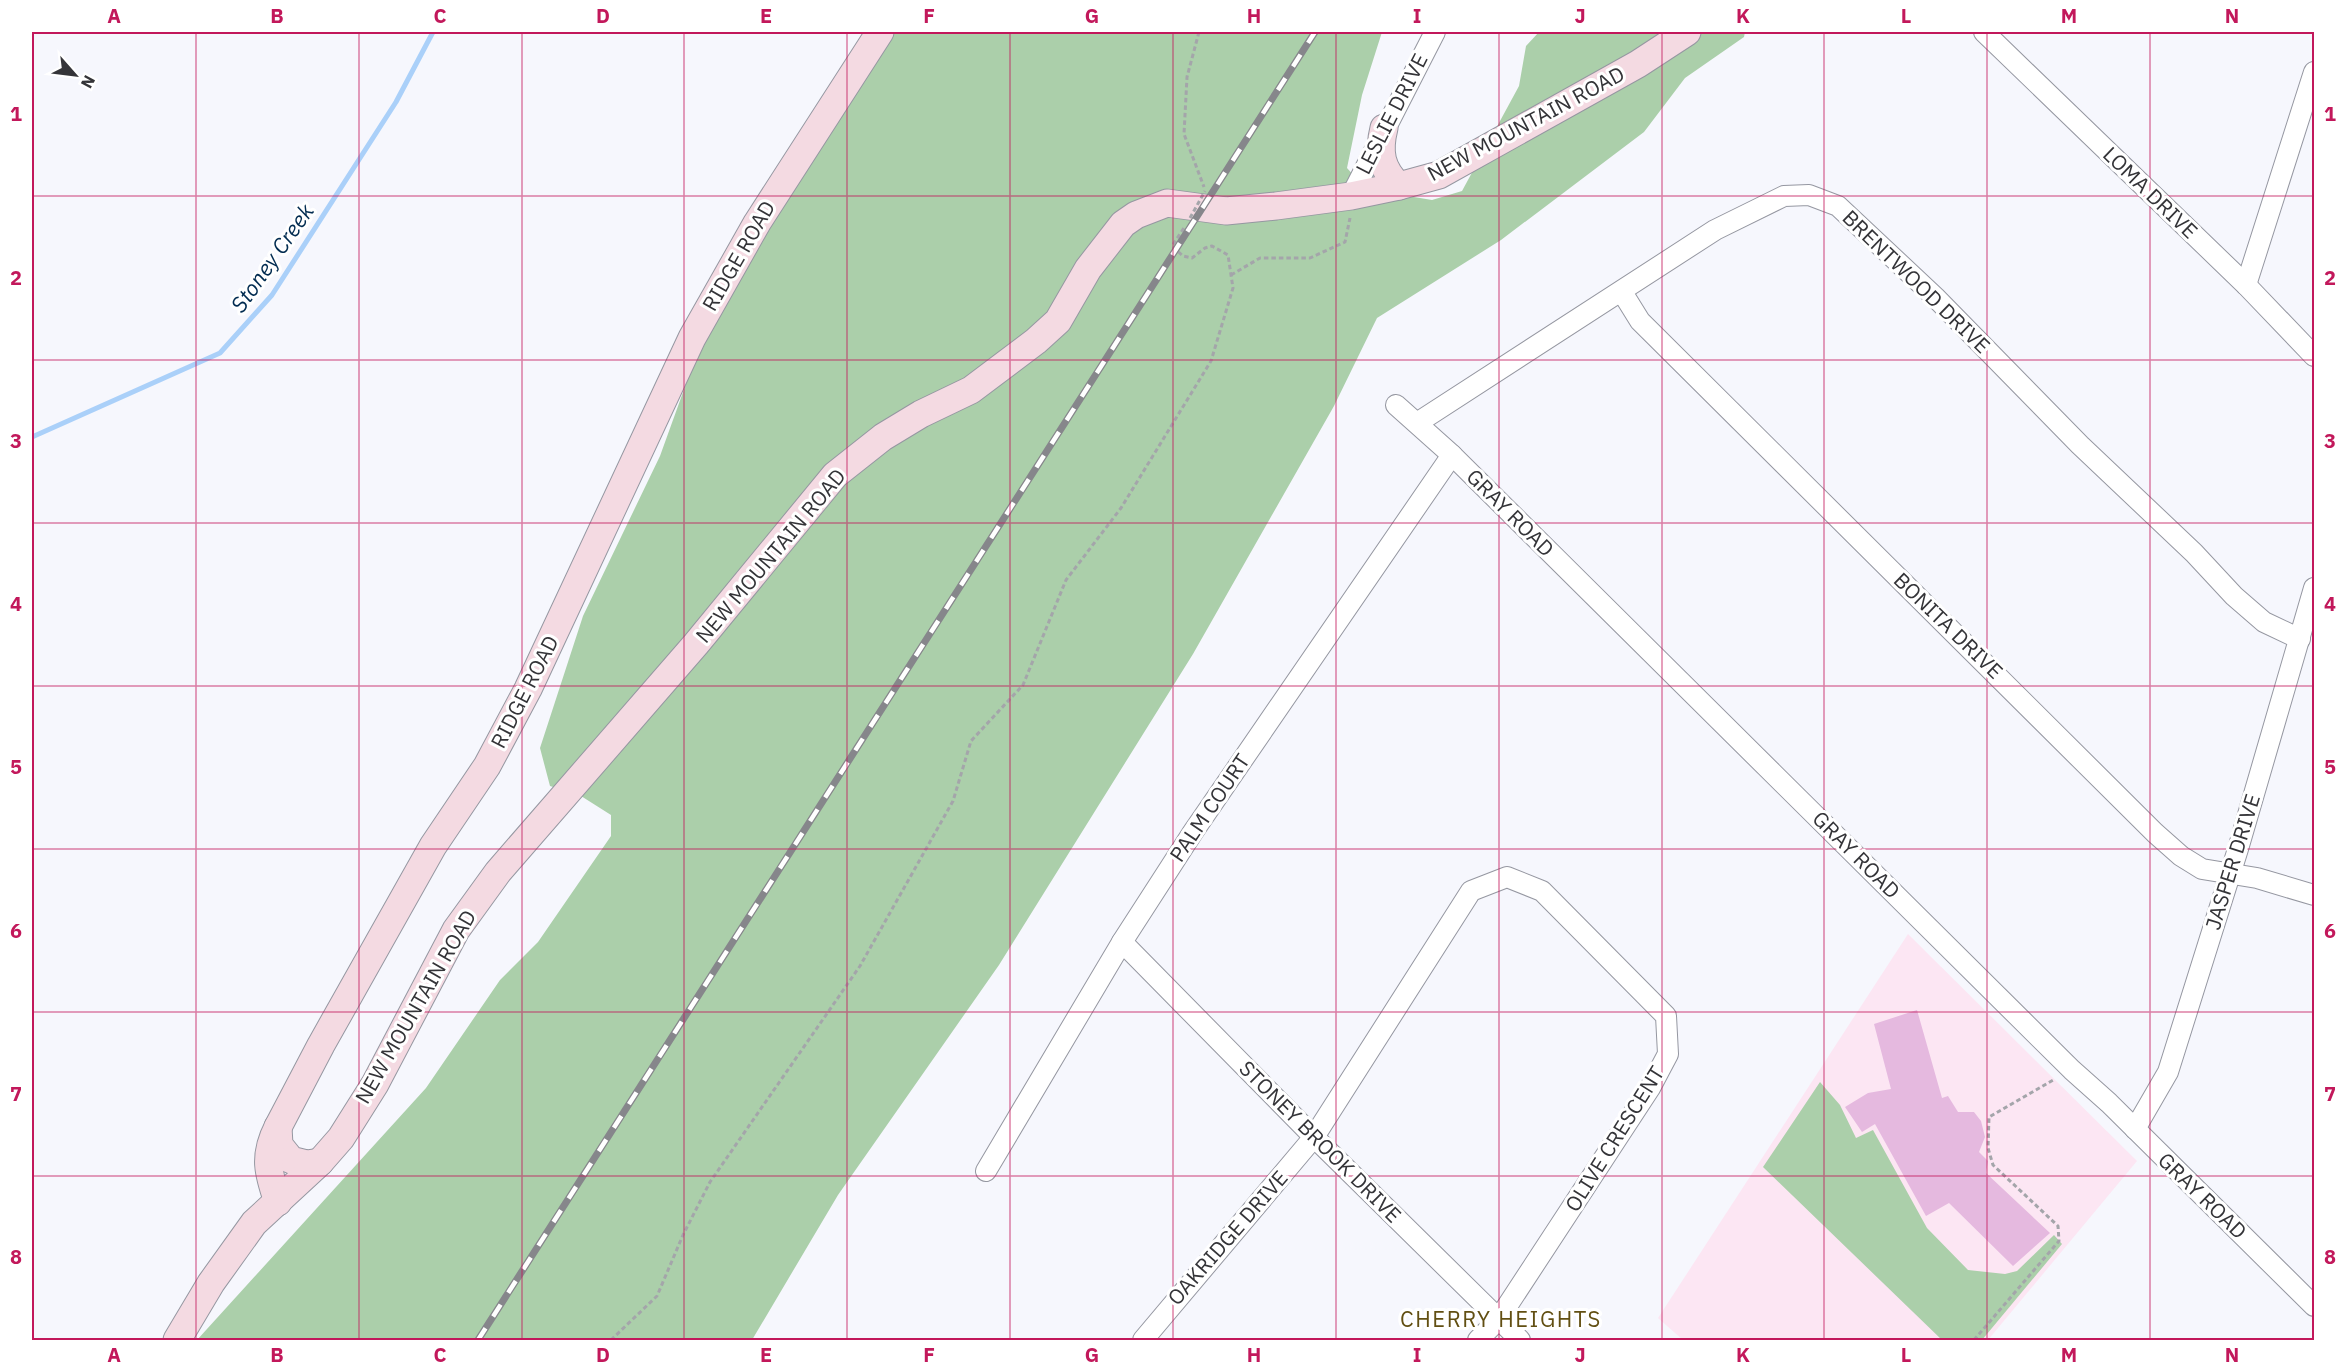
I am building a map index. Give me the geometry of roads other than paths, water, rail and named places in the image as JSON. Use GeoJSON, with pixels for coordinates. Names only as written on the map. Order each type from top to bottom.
{"type":"FeatureCollection","features":[{"type":"Feature","properties":{"kind":"main road","name":"RIDGE ROAD"},"geometry":{"type":"LineString","coordinates":[[278,1202],[267,1159],[271,1140],[321,1045],[434,846],[487,766],[528,689],[692,338],[757,223],[880,32]]}},
{"type":"Feature","properties":{"kind":"main road","name":"NEW MOUNTAIN ROAD"},"geometry":{"type":"LineString","coordinates":[[278,1202],[320,1162],[341,1138],[369,1093],[456,930],[498,872],[673,671],[835,475],[883,437],[921,414],[971,390],[1036,341],[1058,321],[1088,269],[1113,234],[1136,215],[1167,203],[1226,211],[1352,196],[1439,175],[1638,64],[1687,32]]}},
{"type":"Feature","properties":{"kind":"main road"},"geometry":{"type":"LineString","coordinates":[[1384,128],[1380,144],[1382,161],[1386,171],[1399,186]]}},
{"type":"Feature","properties":{"kind":"main road"},"geometry":{"type":"LineString","coordinates":[[278,1127],[279,1145],[291,1160],[308,1164],[320,1162]]}},
{"type":"Feature","properties":{"kind":"main road"},"geometry":{"type":"LineString","coordinates":[[177,1341],[239,1243],[254,1224],[278,1202]]}},
{"type":"Feature","properties":{"kind":"street","name":"LESLIE DRIVE"},"geometry":{"type":"LineString","coordinates":[[1352,196],[1384,128],[1435,32]]}},
{"type":"Feature","properties":{"kind":"street","name":"LOMA DRIVE"},"geometry":{"type":"LineString","coordinates":[[1984,32],[2246,285],[2314,356]]}},
{"type":"Feature","properties":{"kind":"street"},"geometry":{"type":"LineString","coordinates":[[2246,285],[2314,72]]}},
{"type":"Feature","properties":{"kind":"street","name":"BRENTWOOD DRIVE"},"geometry":{"type":"LineString","coordinates":[[1417,423],[1715,230],[1784,196],[1809,195],[1838,206],[1935,297],[2080,445],[2235,596],[2264,622],[2300,639]]}},
{"type":"Feature","properties":{"kind":"street","name":"BONITA DRIVE"},"geometry":{"type":"LineString","coordinates":[[1622,292],[1640,321],[2155,833],[2181,856],[2202,869],[2257,878],[2314,896]]}},
{"type":"Feature","properties":{"kind":"street","name":"GRAY ROAD"},"geometry":{"type":"LineString","coordinates":[[1396,405],[1452,455],[2072,1070],[2314,1306]]}},
{"type":"Feature","properties":{"kind":"street","name":"PALM COURT"},"geometry":{"type":"LineString","coordinates":[[986,1171],[1122,942],[1193,832],[1452,455]]}},
{"type":"Feature","properties":{"kind":"street","name":"JASPER DRIVE"},"geometry":{"type":"LineString","coordinates":[[2135,1129],[2168,1072],[2230,874],[2314,588]]}},
{"type":"Feature","properties":{"kind":"street","name":"OLIVE CRESCENT"},"geometry":{"type":"LineString","coordinates":[[1314,1137],[1471,891],[1507,877],[1542,891],[1666,1016],[1668,1054],[1650,1088],[1498,1320],[1478,1341]]}},
{"type":"Feature","properties":{"kind":"street","name":"STONEY BROOK DRIVE"},"geometry":{"type":"LineString","coordinates":[[1122,942],[1520,1341]]}},
{"type":"Feature","properties":{"kind":"street","name":"OAKRIDGE DRIVE"},"geometry":{"type":"LineString","coordinates":[[1143,1341],[1314,1137]]}},
{"type":"Feature","properties":{"kind":"waterway","name":"Stoney Creek"},"geometry":{"type":"LineString","coordinates":[[32,437],[220,353],[272,295],[396,102],[433,32]]}},
{"type":"Feature","properties":{"kind":"railway"},"geometry":{"type":"LineString","coordinates":[[478,1340],[1315,32]]}},
{"type":"Feature","properties":{"kind":"district","name":"CHERRY HEIGHTS"},"geometry":{"type":"Point","coordinates":[1501,1319]}}]}
